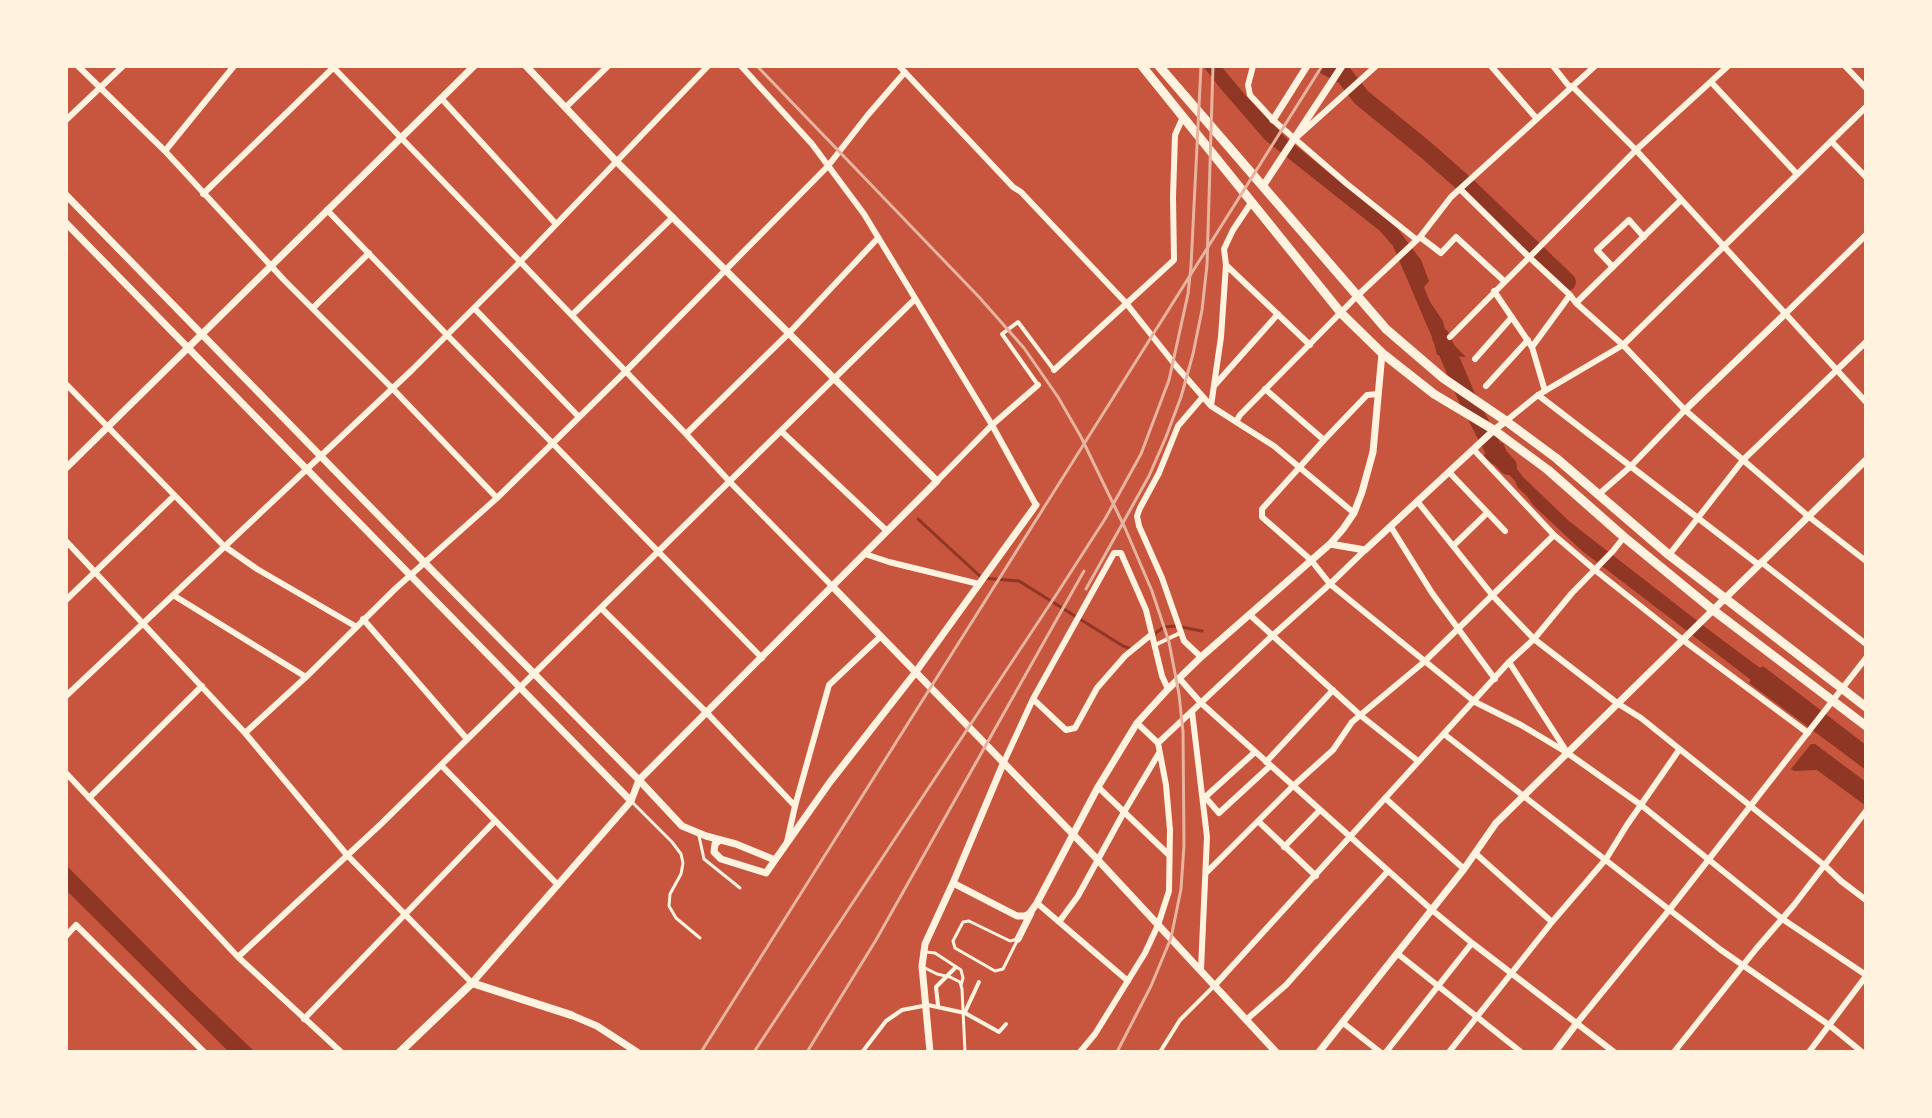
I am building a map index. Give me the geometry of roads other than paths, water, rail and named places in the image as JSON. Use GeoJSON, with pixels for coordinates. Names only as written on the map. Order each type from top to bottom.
{"type":"FeatureCollection","features":[{"type":"Feature","properties":{"kind":"main road"},"geometry":{"type":"LineString","coordinates":[[1142,66],[1341,313],[1382,353],[1434,394],[1494,430],[1548,470],[1713,610],[1866,726]]}},
{"type":"Feature","properties":{"kind":"main road"},"geometry":{"type":"LineString","coordinates":[[1159,66],[1386,329],[1443,378],[1556,458],[1669,555],[1866,707]]}},
{"type":"Feature","properties":{"kind":"main road"},"geometry":{"type":"LineString","coordinates":[[400,1052],[472,983],[571,1015]]}},
{"type":"Feature","properties":{"kind":"street"},"geometry":{"type":"LineString","coordinates":[[78,66],[165,151],[497,498]]}},
{"type":"Feature","properties":{"kind":"street"},"geometry":{"type":"LineString","coordinates":[[66,120],[123,66]]}},
{"type":"Feature","properties":{"kind":"street"},"geometry":{"type":"LineString","coordinates":[[165,151],[233,66]]}},
{"type":"Feature","properties":{"kind":"street"},"geometry":{"type":"LineString","coordinates":[[66,468],[474,66]]}},
{"type":"Feature","properties":{"kind":"street"},"geometry":{"type":"LineString","coordinates":[[526,66],[616,161],[937,481]]}},
{"type":"Feature","properties":{"kind":"street"},"geometry":{"type":"LineString","coordinates":[[566,107],[608,66]]}},
{"type":"Feature","properties":{"kind":"street"},"geometry":{"type":"LineString","coordinates":[[66,696],[393,389],[708,66]]}},
{"type":"Feature","properties":{"kind":"street"},"geometry":{"type":"LineString","coordinates":[[720,840],[715,844],[714,852],[721,859],[766,873],[1036,505],[992,425],[864,214],[812,144],[741,66]]}},
{"type":"Feature","properties":{"kind":"street"},"geometry":{"type":"LineString","coordinates":[[899,66],[1126,303],[1202,398],[1274,446],[1354,513]]}},
{"type":"Feature","properties":{"kind":"street"},"geometry":{"type":"LineString","coordinates":[[1253,66],[1248,85],[1250,95],[1294,140],[1417,240],[1441,253],[1456,237],[1504,281]]}},
{"type":"Feature","properties":{"kind":"street"},"geometry":{"type":"LineString","coordinates":[[1273,120],[1307,66]]}},
{"type":"Feature","properties":{"kind":"street"},"geometry":{"type":"LineString","coordinates":[[1294,140],[1376,66]]}},
{"type":"Feature","properties":{"kind":"street"},"geometry":{"type":"LineString","coordinates":[[1491,66],[1537,119]]}},
{"type":"Feature","properties":{"kind":"street"},"geometry":{"type":"LineString","coordinates":[[1553,66],[1568,85],[1636,150],[1866,402]]}},
{"type":"Feature","properties":{"kind":"street"},"geometry":{"type":"LineString","coordinates":[[1236,422],[1357,296],[1417,240],[1460,189],[1595,66]]}},
{"type":"Feature","properties":{"kind":"street"},"geometry":{"type":"LineString","coordinates":[[1450,337],[1636,150],[1728,66]]}},
{"type":"Feature","properties":{"kind":"street"},"geometry":{"type":"LineString","coordinates":[[1845,66],[1866,88]]}},
{"type":"Feature","properties":{"kind":"street"},"geometry":{"type":"LineString","coordinates":[[203,194],[334,67],[729,481],[1097,859],[1276,1052]]}},
{"type":"Feature","properties":{"kind":"street"},"geometry":{"type":"LineString","coordinates":[[1263,186],[1339,70]]}},
{"type":"Feature","properties":{"kind":"street"},"geometry":{"type":"LineString","coordinates":[[245,733],[355,626],[497,498],[626,371],[828,166],[905,72]]}},
{"type":"Feature","properties":{"kind":"street"},"geometry":{"type":"LineString","coordinates":[[1711,82],[1797,174]]}},
{"type":"Feature","properties":{"kind":"street"},"geometry":{"type":"LineString","coordinates":[[441,98],[556,224]]}},
{"type":"Feature","properties":{"kind":"street"},"geometry":{"type":"LineString","coordinates":[[1158,743],[1494,430],[1542,393],[1623,345],[1866,107]]}},
{"type":"Feature","properties":{"kind":"street"},"geometry":{"type":"LineString","coordinates":[[66,541],[245,733],[347,855],[472,983],[631,801],[639,780],[992,425],[1038,385],[1002,334],[1018,322],[1054,370],[1174,260],[1175,135],[1183,117]]}},
{"type":"Feature","properties":{"kind":"street"},"geometry":{"type":"LineString","coordinates":[[1831,141],[1866,177]]}},
{"type":"Feature","properties":{"kind":"street"},"geometry":{"type":"LineString","coordinates":[[1460,189],[1623,345],[1685,410],[1808,516],[1866,561]]}},
{"type":"Feature","properties":{"kind":"street"},"geometry":{"type":"LineString","coordinates":[[66,195],[682,826],[775,860]]}},
{"type":"Feature","properties":{"kind":"street"},"geometry":{"type":"LineString","coordinates":[[1576,303],[1681,200]]}},
{"type":"Feature","properties":{"kind":"street"},"geometry":{"type":"LineString","coordinates":[[1211,406],[1221,337],[1226,265],[1224,249],[1251,203]]}},
{"type":"Feature","properties":{"kind":"street"},"geometry":{"type":"LineString","coordinates":[[327,210],[762,658]]}},
{"type":"Feature","properties":{"kind":"street"},"geometry":{"type":"LineString","coordinates":[[572,315],[673,217]]}},
{"type":"Feature","properties":{"kind":"street"},"geometry":{"type":"LineString","coordinates":[[1613,267],[1597,250],[1629,220],[1644,237]]}},
{"type":"Feature","properties":{"kind":"street"},"geometry":{"type":"LineString","coordinates":[[66,223],[631,801]]}},
{"type":"Feature","properties":{"kind":"street"},"geometry":{"type":"LineString","coordinates":[[1599,494],[1866,235]]}},
{"type":"Feature","properties":{"kind":"street"},"geometry":{"type":"LineString","coordinates":[[686,434],[789,333],[878,238]]}},
{"type":"Feature","properties":{"kind":"street"},"geometry":{"type":"LineString","coordinates":[[313,308],[369,253]]}},
{"type":"Feature","properties":{"kind":"street"},"geometry":{"type":"LineString","coordinates":[[1226,265],[1310,345]]}},
{"type":"Feature","properties":{"kind":"street"},"geometry":{"type":"LineString","coordinates":[[1494,291],[1530,344],[1542,393],[1630,467],[1866,644]]}},
{"type":"Feature","properties":{"kind":"street"},"geometry":{"type":"LineString","coordinates":[[1486,386],[1530,344],[1570,295]]}},
{"type":"Feature","properties":{"kind":"street"},"geometry":{"type":"LineString","coordinates":[[238,957],[441,765],[915,299]]}},
{"type":"Feature","properties":{"kind":"street"},"geometry":{"type":"LineString","coordinates":[[474,308],[579,417]]}},
{"type":"Feature","properties":{"kind":"street"},"geometry":{"type":"LineString","coordinates":[[1214,386],[1278,314]]}},
{"type":"Feature","properties":{"kind":"street"},"geometry":{"type":"LineString","coordinates":[[1475,359],[1512,317]]}},
{"type":"Feature","properties":{"kind":"street"},"geometry":{"type":"LineString","coordinates":[[1669,555],[1743,460],[1866,342]]}},
{"type":"Feature","properties":{"kind":"street"},"geometry":{"type":"LineString","coordinates":[[1018,939],[1098,787],[1137,723],[1201,657],[1330,544],[1354,513],[1373,452],[1382,353]]}},
{"type":"Feature","properties":{"kind":"street"},"geometry":{"type":"LineString","coordinates":[[66,384],[224,546],[257,569],[355,626]]}},
{"type":"Feature","properties":{"kind":"street"},"geometry":{"type":"LineString","coordinates":[[1265,389],[1324,440]]}},
{"type":"Feature","properties":{"kind":"street"},"geometry":{"type":"LineString","coordinates":[[1378,394],[1367,395],[1298,467],[1262,509],[1262,517],[1311,560],[1330,584],[1475,702],[1566,752],[1641,805],[1781,918],[1866,976],[1809,1052]]}},
{"type":"Feature","properties":{"kind":"street"},"geometry":{"type":"LineString","coordinates":[[1201,657],[1180,633],[1137,516],[1178,426],[1202,398]]}},
{"type":"Feature","properties":{"kind":"street"},"geometry":{"type":"LineString","coordinates":[[781,431],[887,531]]}},
{"type":"Feature","properties":{"kind":"street"},"geometry":{"type":"LineString","coordinates":[[1474,450],[1554,535],[1595,570],[1808,733]]}},
{"type":"Feature","properties":{"kind":"street"},"geometry":{"type":"LineString","coordinates":[[1319,1052],[1464,869],[1496,823],[1866,460]]}},
{"type":"Feature","properties":{"kind":"street"},"geometry":{"type":"LineString","coordinates":[[1449,472],[1505,531]]}},
{"type":"Feature","properties":{"kind":"street"},"geometry":{"type":"LineString","coordinates":[[66,600],[174,496]]}},
{"type":"Feature","properties":{"kind":"street"},"geometry":{"type":"LineString","coordinates":[[1417,501],[1493,596],[1534,639],[1641,718],[1866,900]]}},
{"type":"Feature","properties":{"kind":"street"},"geometry":{"type":"LineString","coordinates":[[1453,546],[1487,513]]}},
{"type":"Feature","properties":{"kind":"street"},"geometry":{"type":"LineString","coordinates":[[1391,527],[1432,593],[1495,679]]}},
{"type":"Feature","properties":{"kind":"street"},"geometry":{"type":"LineString","coordinates":[[1207,872],[1333,750],[1352,722],[1424,662],[1554,535]]}},
{"type":"Feature","properties":{"kind":"street"},"geometry":{"type":"LineString","coordinates":[[1160,1052],[1180,1020],[1316,876],[1509,662],[1534,639],[1624,537]]}},
{"type":"Feature","properties":{"kind":"street"},"geometry":{"type":"LineString","coordinates":[[1330,544],[1365,550]]}},
{"type":"Feature","properties":{"kind":"street"},"geometry":{"type":"LineString","coordinates":[[1859,556],[1866,549]]}},
{"type":"Feature","properties":{"kind":"street"},"geometry":{"type":"LineString","coordinates":[[930,1052],[922,966],[929,934],[1033,699],[1114,553],[1121,553],[1146,610],[1168,689]]}},
{"type":"Feature","properties":{"kind":"street"},"geometry":{"type":"LineString","coordinates":[[865,554],[979,584]]}},
{"type":"Feature","properties":{"kind":"street"},"geometry":{"type":"LineString","coordinates":[[173,595],[306,677]]}},
{"type":"Feature","properties":{"kind":"street"},"geometry":{"type":"LineString","coordinates":[[601,608],[795,806]]}},
{"type":"Feature","properties":{"kind":"street"},"geometry":{"type":"LineString","coordinates":[[1250,615],[1360,715],[1418,761]]}},
{"type":"Feature","properties":{"kind":"street"},"geometry":{"type":"LineString","coordinates":[[363,619],[467,739]]}},
{"type":"Feature","properties":{"kind":"street"},"geometry":{"type":"LineString","coordinates":[[1155,645],[1180,633]]}},
{"type":"Feature","properties":{"kind":"street"},"geometry":{"type":"LineString","coordinates":[[1033,699],[1066,730],[1075,728],[1097,688],[1125,656],[1152,634]]}},
{"type":"Feature","properties":{"kind":"street"},"geometry":{"type":"LineString","coordinates":[[787,842],[829,685],[880,637]]}},
{"type":"Feature","properties":{"kind":"street"},"geometry":{"type":"LineString","coordinates":[[1555,1052],[1866,658]]}},
{"type":"Feature","properties":{"kind":"street"},"geometry":{"type":"LineString","coordinates":[[1509,662],[1566,752]]}},
{"type":"Feature","properties":{"kind":"street"},"geometry":{"type":"LineString","coordinates":[[1179,678],[1201,703],[1432,910],[1614,1052]]}},
{"type":"Feature","properties":{"kind":"street"},"geometry":{"type":"LineString","coordinates":[[89,798],[202,686]]}},
{"type":"Feature","properties":{"kind":"street"},"geometry":{"type":"LineString","coordinates":[[1204,798],[1219,813],[1268,764],[1333,690]]}},
{"type":"Feature","properties":{"kind":"street"},"geometry":{"type":"LineString","coordinates":[[1192,711],[1207,837],[1201,969]]}},
{"type":"Feature","properties":{"kind":"street"},"geometry":{"type":"LineString","coordinates":[[1080,1052],[1095,1034],[1145,953],[1169,891],[1170,830],[1160,752],[1158,743],[1137,723]]}},
{"type":"Feature","properties":{"kind":"street"},"geometry":{"type":"LineString","coordinates":[[1444,734],[1743,965],[1862,1052]]}},
{"type":"Feature","properties":{"kind":"street"},"geometry":{"type":"LineString","coordinates":[[1449,1052],[1606,859],[1679,750]]}},
{"type":"Feature","properties":{"kind":"street"},"geometry":{"type":"LineString","coordinates":[[1059,922],[1078,896],[1160,752]]}},
{"type":"Feature","properties":{"kind":"street"},"geometry":{"type":"LineString","coordinates":[[1204,798],[1255,752]]}},
{"type":"Feature","properties":{"kind":"street"},"geometry":{"type":"LineString","coordinates":[[441,765],[558,885]]}},
{"type":"Feature","properties":{"kind":"street"},"geometry":{"type":"LineString","coordinates":[[66,773],[238,957],[341,1052]]}},
{"type":"Feature","properties":{"kind":"street"},"geometry":{"type":"LineString","coordinates":[[1098,787],[1169,855]]}},
{"type":"Feature","properties":{"kind":"street"},"geometry":{"type":"LineString","coordinates":[[1385,798],[1464,869]]}},
{"type":"Feature","properties":{"kind":"street"},"geometry":{"type":"LineString","coordinates":[[1284,847],[1320,810]]}},
{"type":"Feature","properties":{"kind":"street"},"geometry":{"type":"LineString","coordinates":[[1674,1052],[1866,811]]}},
{"type":"Feature","properties":{"kind":"street"},"geometry":{"type":"LineString","coordinates":[[304,1019],[495,821]]}},
{"type":"Feature","properties":{"kind":"street"},"geometry":{"type":"LineString","coordinates":[[1258,821],[1316,876]]}},
{"type":"Feature","properties":{"kind":"street"},"geometry":{"type":"LineString","coordinates":[[1857,823],[1866,830]]}},
{"type":"Feature","properties":{"kind":"street"},"geometry":{"type":"LineString","coordinates":[[1475,853],[1552,922]]}},
{"type":"Feature","properties":{"kind":"street"},"geometry":{"type":"LineString","coordinates":[[1246,1020],[1286,985],[1388,871]]}},
{"type":"Feature","properties":{"kind":"street"},"geometry":{"type":"LineString","coordinates":[[953,883],[1014,915],[1025,916],[1034,907]]}},
{"type":"Feature","properties":{"kind":"street"},"geometry":{"type":"LineString","coordinates":[[1034,907],[1059,922],[1128,981]]}},
{"type":"Feature","properties":{"kind":"street"},"geometry":{"type":"LineString","coordinates":[[66,936],[76,925],[204,1052]]}},
{"type":"Feature","properties":{"kind":"street"},"geometry":{"type":"LineString","coordinates":[[1342,1022],[1383,1052],[1472,943]]}},
{"type":"Feature","properties":{"kind":"street"},"geometry":{"type":"LineString","coordinates":[[1398,954],[1521,1052]]}},
{"type":"Feature","properties":{"kind":"street"},"geometry":{"type":"LineString","coordinates":[[939,1006],[936,987],[955,968]]}},
{"type":"Feature","properties":{"kind":"street"},"geometry":{"type":"LineString","coordinates":[[965,1013],[979,982]]}},
{"type":"Feature","properties":{"kind":"street"},"geometry":{"type":"LineString","coordinates":[[863,1051],[886,1021],[902,1010],[928,1005],[965,1013],[999,1032],[1006,1024]]}},
{"type":"Feature","properties":{"kind":"street"},"geometry":{"type":"LineString","coordinates":[[571,1015],[597,1026],[637,1052]]}},
{"type":"Feature","properties":{"kind":"street"},"geometry":{"type":"LineString","coordinates":[[881,1016],[886,1021]]}},
{"type":"Feature","properties":{"kind":"street"},"geometry":{"type":"LineString","coordinates":[[1503,1052],[1510,1043]]}},
{"type":"Feature","properties":{"kind":"lane"},"geometry":{"type":"LineString","coordinates":[[631,801],[681,854],[681,874],[670,894],[669,906],[676,918],[700,938]]}},
{"type":"Feature","properties":{"kind":"lane"},"geometry":{"type":"LineString","coordinates":[[698,833],[704,859],[740,888]]}},
{"type":"Feature","properties":{"kind":"lane"},"geometry":{"type":"LineString","coordinates":[[969,921],[1010,941],[1018,939],[1003,969],[995,971],[955,948],[953,941],[963,922],[969,921]]}},
{"type":"Feature","properties":{"kind":"lane"},"geometry":{"type":"LineString","coordinates":[[923,952],[935,953],[961,970],[965,1052]]}},
{"type":"Feature","properties":{"kind":"lane"},"geometry":{"type":"LineString","coordinates":[[922,966],[955,979],[961,985]]}},
{"type":"Feature","properties":{"kind":"waterway"},"geometry":{"type":"LineString","coordinates":[[1326,66],[1344,75],[1361,97],[1469,188],[1567,282]]}},
{"type":"Feature","properties":{"kind":"waterway"},"geometry":{"type":"LineString","coordinates":[[1441,337],[1495,452],[1508,466]]}},
{"type":"Feature","properties":{"kind":"waterway"},"geometry":{"type":"LineString","coordinates":[[918,519],[982,578],[1019,581],[1131,649]]}},
{"type":"Feature","properties":{"kind":"waterway"},"geometry":{"type":"LineString","coordinates":[[1153,635],[1164,627],[1176,626],[1202,631]]}},
{"type":"Feature","properties":{"kind":"railway"},"geometry":{"type":"LineString","coordinates":[[757,66],[1024,348],[1081,437],[1152,591],[1169,642],[1183,732],[1184,845],[1181,889],[1171,938],[1151,986],[1117,1052]]}},
{"type":"Feature","properties":{"kind":"railway"},"geometry":{"type":"LineString","coordinates":[[754,1052],[1058,592],[1105,519],[1141,454],[1169,380],[1188,294],[1201,66]]}},
{"type":"Feature","properties":{"kind":"railway"},"geometry":{"type":"LineString","coordinates":[[1086,589],[1149,476],[1181,397],[1193,354],[1207,265],[1213,66]]}},
{"type":"Feature","properties":{"kind":"railway"},"geometry":{"type":"LineString","coordinates":[[701,1052],[1322,66]]}},
{"type":"Feature","properties":{"kind":"railway"},"geometry":{"type":"LineString","coordinates":[[807,1052],[876,940],[1084,571]]}}]}
